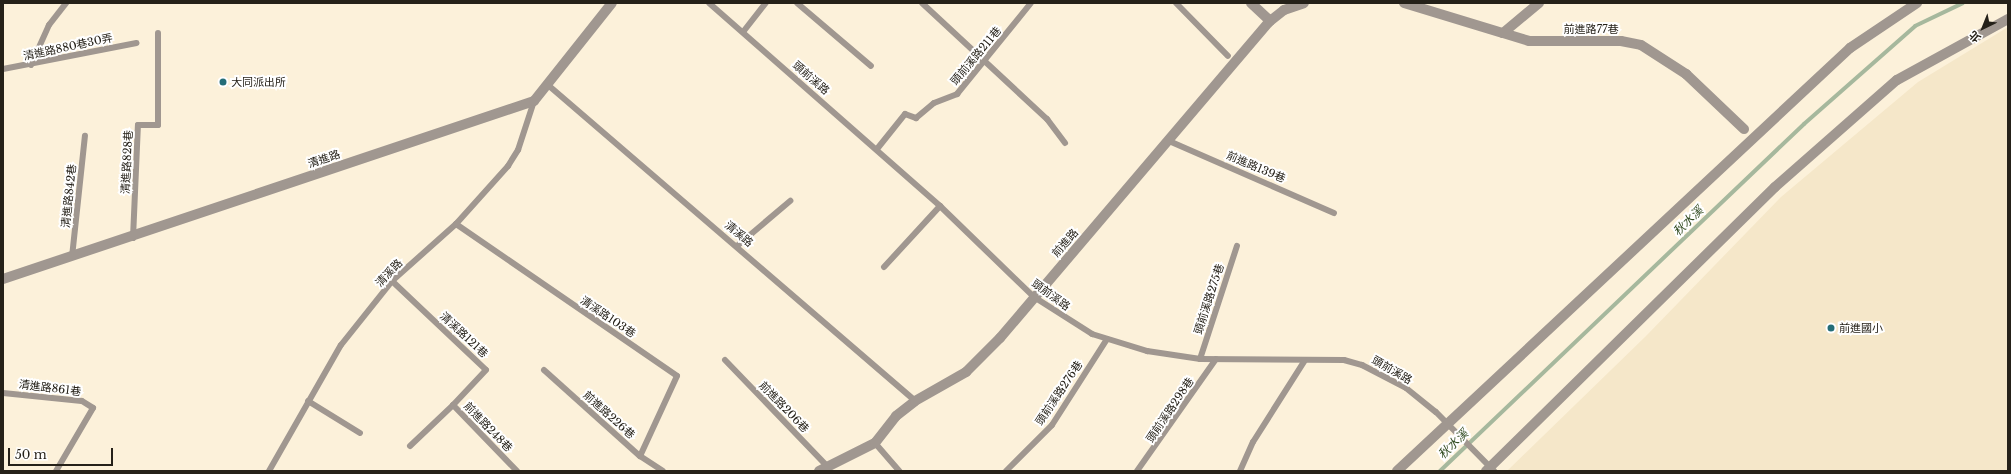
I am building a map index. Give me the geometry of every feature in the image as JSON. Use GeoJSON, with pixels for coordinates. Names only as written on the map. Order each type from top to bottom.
{"type":"FeatureCollection","features":[{"type":"Feature","properties":{"kind":"street"},"geometry":{"type":"LineString","coordinates":[[534,102],[612,3]]}},
{"type":"Feature","properties":{"kind":"street"},"geometry":{"type":"LineString","coordinates":[[1251,3],[1270,21]]}},
{"type":"Feature","properties":{"kind":"street","name":"前進路"},"geometry":{"type":"LineString","coordinates":[[824,469],[876,443],[896,416],[915,401],[966,372],[1000,338],[1270,21],[1284,10],[1304,3]]}},
{"type":"Feature","properties":{"kind":"street"},"geometry":{"type":"LineString","coordinates":[[1404,3],[1504,34],[1539,3]]}},
{"type":"Feature","properties":{"kind":"street"},"geometry":{"type":"LineString","coordinates":[[1397,471],[1850,48],[1917,3]]}},
{"type":"Feature","properties":{"kind":"street"},"geometry":{"type":"LineString","coordinates":[[1489,468],[1775,187],[1897,80],[2008,19]]}},
{"type":"Feature","properties":{"kind":"street","name":"前進路77巷"},"geometry":{"type":"LineString","coordinates":[[1504,34],[1529,41],[1621,41],[1641,45],[1686,74],[1744,129]]}},
{"type":"Feature","properties":{"kind":"street","name":"清進路"},"geometry":{"type":"LineString","coordinates":[[3,279],[72,259],[534,102]]}},
{"type":"Feature","properties":{"kind":"lane"},"geometry":{"type":"LineString","coordinates":[[31,65],[49,25],[66,3]]}},
{"type":"Feature","properties":{"kind":"lane","name":"頭前溪路"},"geometry":{"type":"LineString","coordinates":[[709,3],[878,149],[940,206],[1034,297],[1106,339],[1147,351],[1200,359],[1344,360],[1379,372],[1460,433],[1489,468]]}},
{"type":"Feature","properties":{"kind":"lane"},"geometry":{"type":"LineString","coordinates":[[743,32],[766,3]]}},
{"type":"Feature","properties":{"kind":"lane"},"geometry":{"type":"LineString","coordinates":[[797,3],[871,66]]}},
{"type":"Feature","properties":{"kind":"lane"},"geometry":{"type":"LineString","coordinates":[[922,3],[1047,119],[1065,143]]}},
{"type":"Feature","properties":{"kind":"lane","name":"頭前溪路211巷"},"geometry":{"type":"LineString","coordinates":[[878,149],[905,114],[916,118],[934,102],[953,97],[986,62],[1031,3]]}},
{"type":"Feature","properties":{"kind":"lane"},"geometry":{"type":"LineString","coordinates":[[1176,3],[1228,56]]}},
{"type":"Feature","properties":{"kind":"lane","name":"清進路828巷"},"geometry":{"type":"LineString","coordinates":[[133,238],[138,126],[158,125],[158,33]]}},
{"type":"Feature","properties":{"kind":"lane","name":"清進路880巷30弄"},"geometry":{"type":"LineString","coordinates":[[3,69],[31,65],[137,43]]}},
{"type":"Feature","properties":{"kind":"lane","name":"清溪路"},"geometry":{"type":"LineString","coordinates":[[548,85],[737,246],[915,401]]}},
{"type":"Feature","properties":{"kind":"lane","name":"清溪路"},"geometry":{"type":"LineString","coordinates":[[269,471],[333,356],[392,282],[456,224],[508,166],[518,150],[534,102]]}},
{"type":"Feature","properties":{"kind":"lane","name":"清進路842巷"},"geometry":{"type":"LineString","coordinates":[[72,259],[85,136]]}},
{"type":"Feature","properties":{"kind":"lane","name":"前進路139巷"},"geometry":{"type":"LineString","coordinates":[[1169,141],[1334,213]]}},
{"type":"Feature","properties":{"kind":"lane"},"geometry":{"type":"LineString","coordinates":[[737,246],[790,201]]}},
{"type":"Feature","properties":{"kind":"lane"},"geometry":{"type":"LineString","coordinates":[[884,267],[940,206]]}},
{"type":"Feature","properties":{"kind":"lane","name":"清溪路103巷"},"geometry":{"type":"LineString","coordinates":[[456,224],[677,376],[640,456]]}},
{"type":"Feature","properties":{"kind":"lane","name":"頭前溪路275巷"},"geometry":{"type":"LineString","coordinates":[[1200,359],[1237,246]]}},
{"type":"Feature","properties":{"kind":"lane","name":"清溪路121巷"},"geometry":{"type":"LineString","coordinates":[[392,282],[486,370],[453,405]]}},
{"type":"Feature","properties":{"kind":"lane","name":"頭前溪路276巷"},"geometry":{"type":"LineString","coordinates":[[1006,471],[1052,425],[1106,339]]}},
{"type":"Feature","properties":{"kind":"lane","name":"頭前溪路298巷"},"geometry":{"type":"LineString","coordinates":[[1137,471],[1216,359]]}},
{"type":"Feature","properties":{"kind":"lane","name":"前進路206巷"},"geometry":{"type":"LineString","coordinates":[[725,360],[824,469]]}},
{"type":"Feature","properties":{"kind":"lane"},"geometry":{"type":"LineString","coordinates":[[1240,471],[1253,442],[1306,360]]}},
{"type":"Feature","properties":{"kind":"lane","name":"前進路226巷"},"geometry":{"type":"LineString","coordinates":[[544,370],[640,456],[663,471]]}},
{"type":"Feature","properties":{"kind":"lane","name":"清進路861巷"},"geometry":{"type":"LineString","coordinates":[[3,392],[82,400],[93,408],[56,471]]}},
{"type":"Feature","properties":{"kind":"lane"},"geometry":{"type":"LineString","coordinates":[[308,401],[360,433]]}},
{"type":"Feature","properties":{"kind":"lane","name":"前進路248巷"},"geometry":{"type":"LineString","coordinates":[[410,446],[453,405],[517,471]]}},
{"type":"Feature","properties":{"kind":"lane"},"geometry":{"type":"LineString","coordinates":[[876,443],[899,471]]}},
{"type":"Feature","properties":{"kind":"shaded area","name":"前進國小"},"geometry":{"type":"Polygon","coordinates":[[[2008,27],[2008,471],[1507,471],[1646,336],[1781,197],[1918,82],[2008,27]]]}},
{"type":"Feature","properties":{"kind":"waterway","name":"秋水溪"},"geometry":{"type":"LineString","coordinates":[[1440,471],[1804,124],[1915,26],[1963,3]]}},
{"type":"Feature","properties":{"kind":"place","name":"大同派出所"},"geometry":{"type":"Point","coordinates":[223,82]}},
{"type":"Feature","properties":{"kind":"place","name":"前進國小"},"geometry":{"type":"Point","coordinates":[1831,328]}}]}
